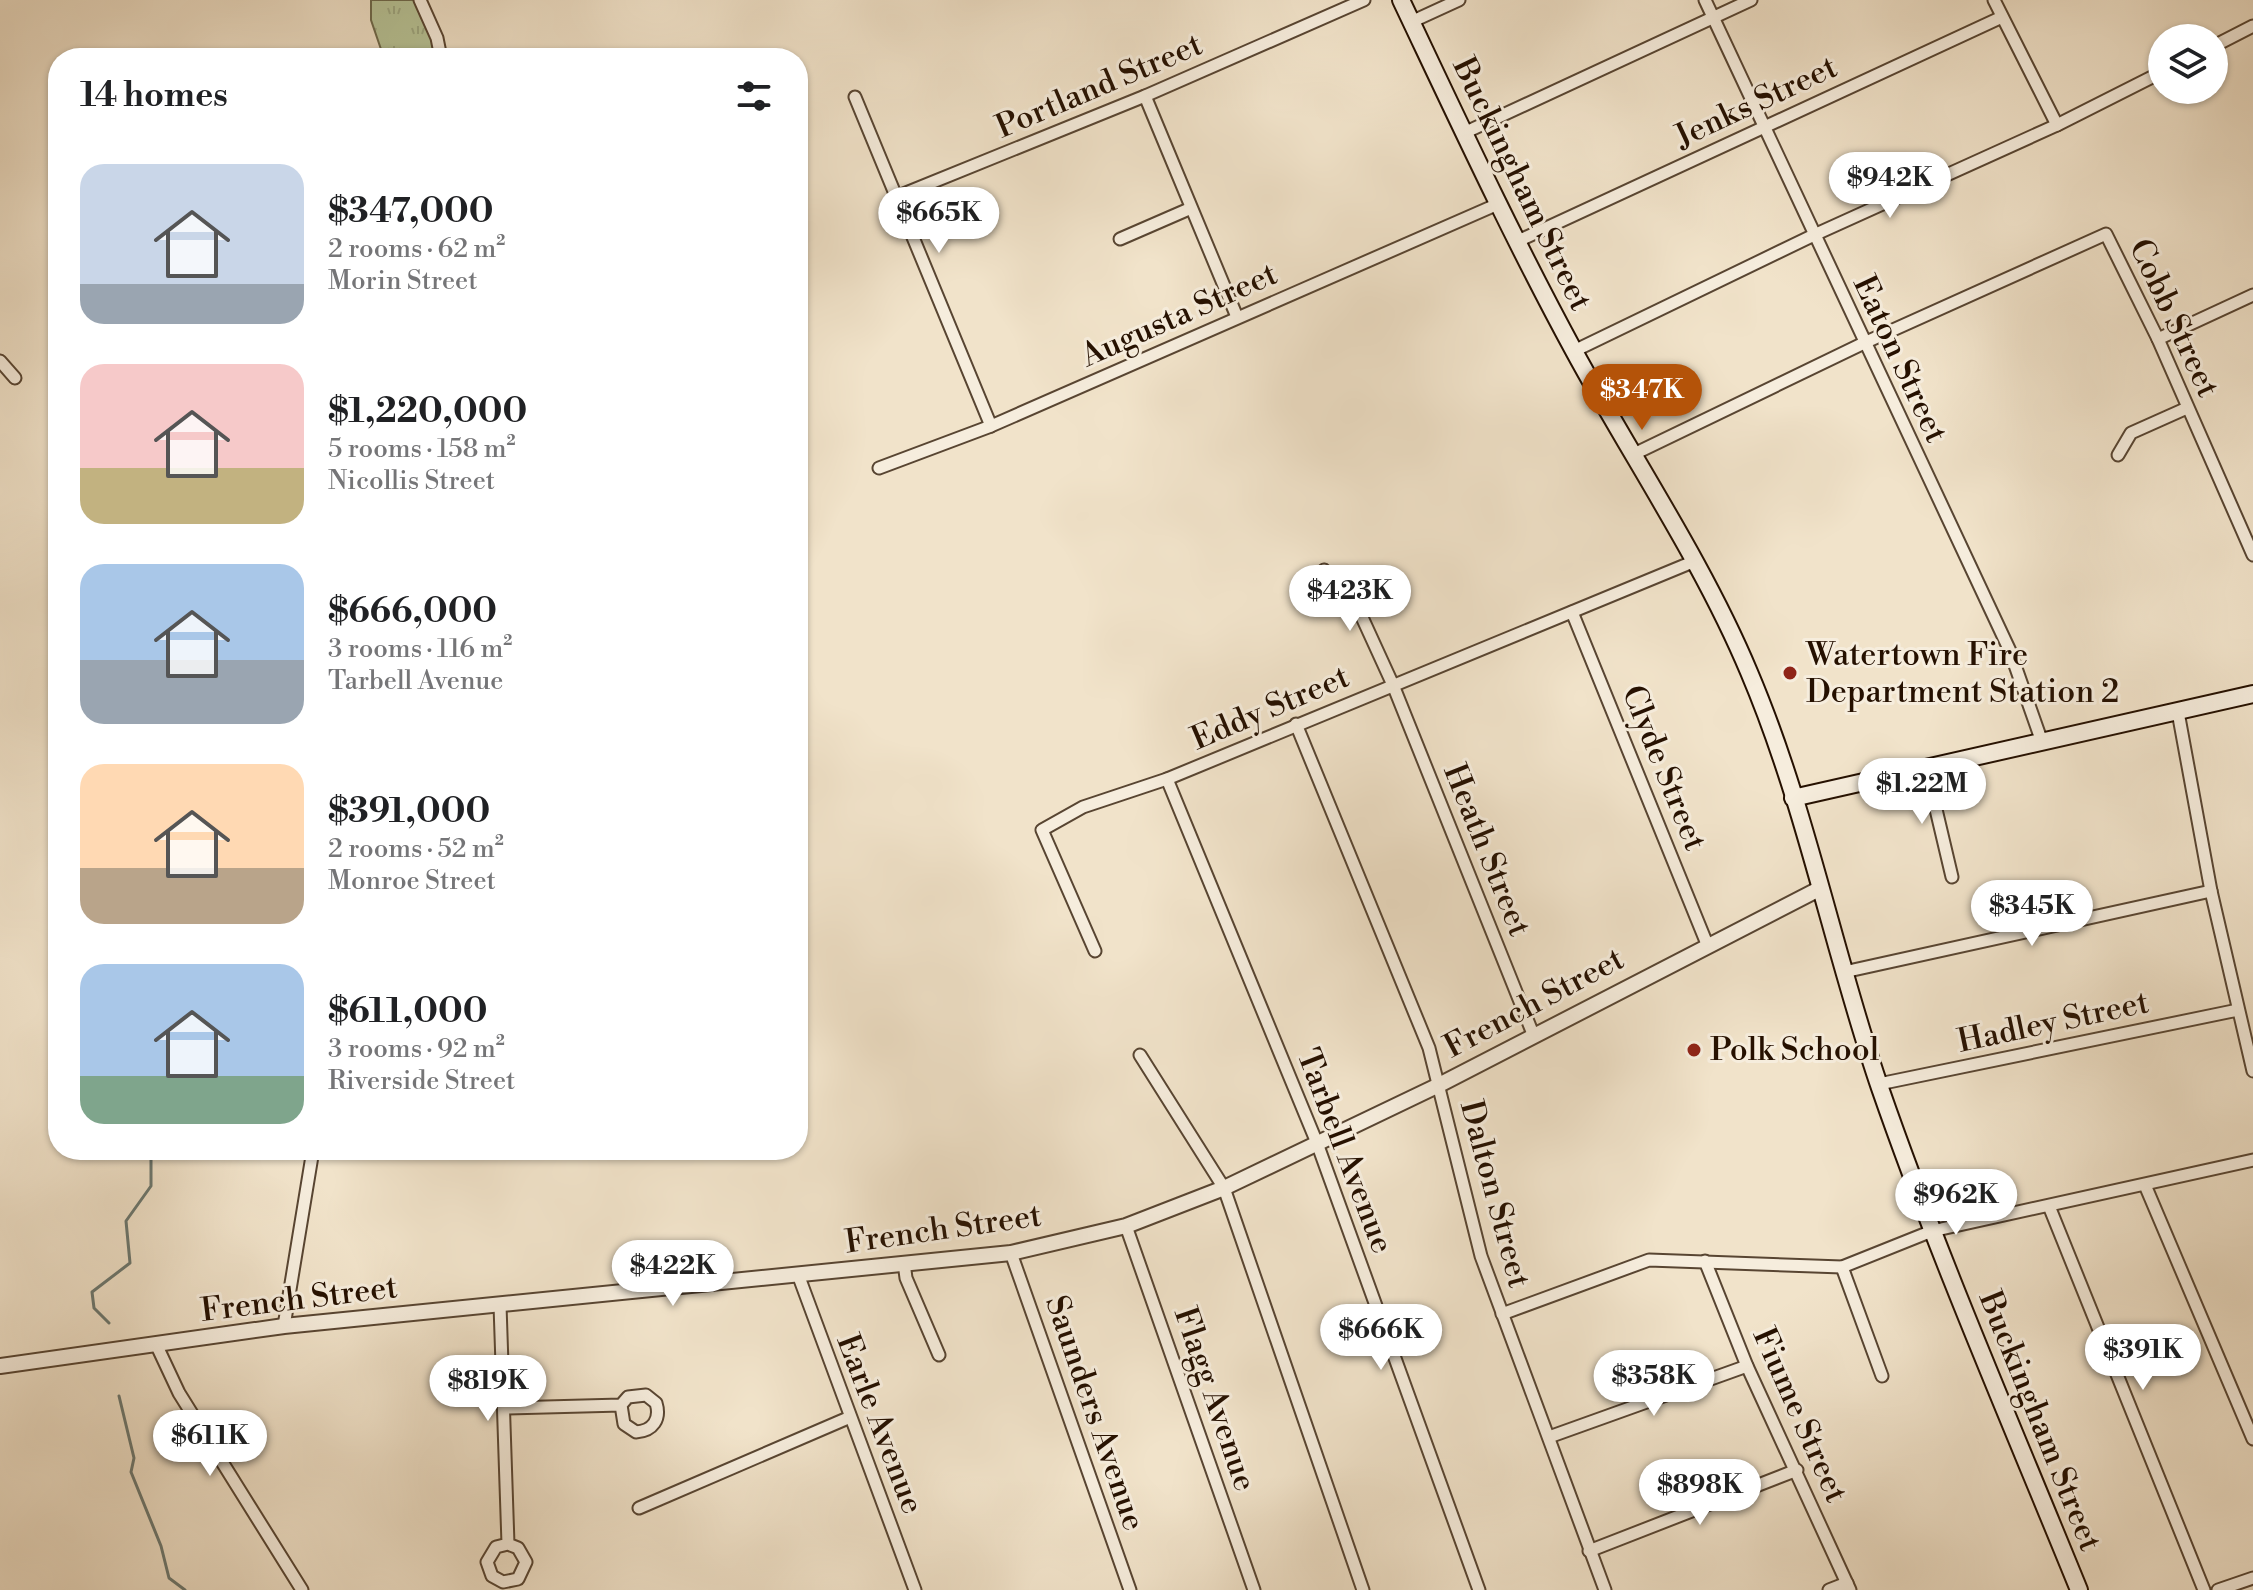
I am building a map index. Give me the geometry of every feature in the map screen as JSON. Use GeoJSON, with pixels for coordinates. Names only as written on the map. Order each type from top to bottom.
{"type":"FeatureCollection","features":[{"type":"Feature","properties":{"kind":"main road","name":"Buckingham Street"},"geometry":{"type":"LineString","coordinates":[[1401,0],[1516,242],[1632,455],[1695,561],[1723,613],[1752,679],[1793,798],[1879,1084],[1932,1231],[2079,1590]]}},
{"type":"Feature","properties":{"kind":"main road"},"geometry":{"type":"LineString","coordinates":[[1793,798],[2253,694]]}},
{"type":"Feature","properties":{"kind":"street"},"geometry":{"type":"LineString","coordinates":[[420,0],[439,48]]}},
{"type":"Feature","properties":{"kind":"street","name":"Portland Street"},"geometry":{"type":"LineString","coordinates":[[896,197],[1145,96],[1364,0]]}},
{"type":"Feature","properties":{"kind":"street"},"geometry":{"type":"LineString","coordinates":[[1411,22],[1459,0]]}},
{"type":"Feature","properties":{"kind":"street","name":"Eaton Street"},"geometry":{"type":"LineString","coordinates":[[1705,0],[2010,651],[2042,742]]}},
{"type":"Feature","properties":{"kind":"street"},"geometry":{"type":"LineString","coordinates":[[1464,133],[1751,0]]}},
{"type":"Feature","properties":{"kind":"street"},"geometry":{"type":"LineString","coordinates":[[1994,0],[2057,125]]}},
{"type":"Feature","properties":{"kind":"street","name":"Jenks Street"},"geometry":{"type":"LineString","coordinates":[[1516,242],[2002,17]]}},
{"type":"Feature","properties":{"kind":"street"},"geometry":{"type":"LineString","coordinates":[[2228,39],[2253,26]]}},
{"type":"Feature","properties":{"kind":"street"},"geometry":{"type":"LineString","coordinates":[[1574,351],[1814,235],[2057,125],[2148,79]]}},
{"type":"Feature","properties":{"kind":"street"},"geometry":{"type":"LineString","coordinates":[[1145,96],[1189,209],[1237,317]]}},
{"type":"Feature","properties":{"kind":"street"},"geometry":{"type":"LineString","coordinates":[[855,97],[991,426]]}},
{"type":"Feature","properties":{"kind":"street","name":"Augusta Street"},"geometry":{"type":"LineString","coordinates":[[879,468],[991,426],[1498,204]]}},
{"type":"Feature","properties":{"kind":"street"},"geometry":{"type":"LineString","coordinates":[[1120,239],[1189,209]]}},
{"type":"Feature","properties":{"kind":"street","name":"Cobb Street"},"geometry":{"type":"LineString","coordinates":[[1864,343],[2106,234],[2158,339],[2253,555]]}},
{"type":"Feature","properties":{"kind":"street"},"geometry":{"type":"LineString","coordinates":[[2158,339],[2253,295]]}},
{"type":"Feature","properties":{"kind":"street"},"geometry":{"type":"LineString","coordinates":[[1632,455],[1864,343]]}},
{"type":"Feature","properties":{"kind":"street"},"geometry":{"type":"LineString","coordinates":[[0,361],[15,378]]}},
{"type":"Feature","properties":{"kind":"street"},"geometry":{"type":"LineString","coordinates":[[2118,455],[2131,433],[2187,408]]}},
{"type":"Feature","properties":{"kind":"street","name":"Eddy Street"},"geometry":{"type":"LineString","coordinates":[[1095,951],[1042,830],[1083,807],[1167,779],[1695,561]]}},
{"type":"Feature","properties":{"kind":"street","name":"Heath Street"},"geometry":{"type":"LineString","coordinates":[[1324,570],[1361,615],[1393,685],[1533,1034]]}},
{"type":"Feature","properties":{"kind":"street","name":"Clyde Street"},"geometry":{"type":"LineString","coordinates":[[1572,612],[1707,944]]}},
{"type":"Feature","properties":{"kind":"street"},"geometry":{"type":"LineString","coordinates":[[2178,712],[2211,891],[2253,1071]]}},
{"type":"Feature","properties":{"kind":"street","name":"Dalton Street"},"geometry":{"type":"LineString","coordinates":[[1296,724],[1429,1048],[1481,1256],[1605,1590]]}},
{"type":"Feature","properties":{"kind":"street"},"geometry":{"type":"LineString","coordinates":[[1926,767],[1952,877]]}},
{"type":"Feature","properties":{"kind":"street","name":"Tarbell Avenue"},"geometry":{"type":"LineString","coordinates":[[1167,779],[1317,1143],[1479,1590]]}},
{"type":"Feature","properties":{"kind":"street","name":"French Street"},"geometry":{"type":"LineString","coordinates":[[0,1366],[284,1326],[799,1277],[1011,1253],[1126,1226],[1224,1188],[1439,1085],[1707,944],[1819,889]]}},
{"type":"Feature","properties":{"kind":"street"},"geometry":{"type":"LineString","coordinates":[[1844,972],[2211,891]]}},
{"type":"Feature","properties":{"kind":"street","name":"Hadley Street"},"geometry":{"type":"LineString","coordinates":[[1879,1084],[2238,1010]]}},
{"type":"Feature","properties":{"kind":"street"},"geometry":{"type":"LineString","coordinates":[[1140,1055],[1224,1188],[1363,1590]]}},
{"type":"Feature","properties":{"kind":"street"},"geometry":{"type":"LineString","coordinates":[[284,1326],[311,1160]]}},
{"type":"Feature","properties":{"kind":"street"},"geometry":{"type":"LineString","coordinates":[[1502,1314],[1649,1260],[1842,1267],[1932,1231],[2253,1160]]}},
{"type":"Feature","properties":{"kind":"street"},"geometry":{"type":"LineString","coordinates":[[2145,1185],[2253,1439]]}},
{"type":"Feature","properties":{"kind":"street"},"geometry":{"type":"LineString","coordinates":[[2049,1206],[2204,1590]]}},
{"type":"Feature","properties":{"kind":"street","name":"Flagg Avenue"},"geometry":{"type":"LineString","coordinates":[[1126,1226],[1254,1590]]}},
{"type":"Feature","properties":{"kind":"street","name":"Saunders Avenue"},"geometry":{"type":"LineString","coordinates":[[1011,1253],[1130,1590]]}},
{"type":"Feature","properties":{"kind":"street","name":"Fiume Street"},"geometry":{"type":"LineString","coordinates":[[1705,1261],[1747,1366],[1849,1587]]}},
{"type":"Feature","properties":{"kind":"street"},"geometry":{"type":"LineString","coordinates":[[904,1263],[906,1278],[939,1355]]}},
{"type":"Feature","properties":{"kind":"street"},"geometry":{"type":"LineString","coordinates":[[1842,1267],[1882,1376]]}},
{"type":"Feature","properties":{"kind":"street","name":"Earle Avenue"},"geometry":{"type":"LineString","coordinates":[[799,1277],[848,1418],[915,1590]]}},
{"type":"Feature","properties":{"kind":"street"},"geometry":{"type":"LineString","coordinates":[[500,1305],[506,1408],[508,1544]]}},
{"type":"Feature","properties":{"kind":"street"},"geometry":{"type":"LineString","coordinates":[[156,1344],[186,1405],[302,1590]]}},
{"type":"Feature","properties":{"kind":"street"},"geometry":{"type":"LineString","coordinates":[[1549,1437],[1747,1366]]}},
{"type":"Feature","properties":{"kind":"street"},"geometry":{"type":"LineString","coordinates":[[506,1408],[621,1405]]}},
{"type":"Feature","properties":{"kind":"street"},"geometry":{"type":"LineString","coordinates":[[639,1508],[848,1418]]}},
{"type":"Feature","properties":{"kind":"street"},"geometry":{"type":"LineString","coordinates":[[1589,1551],[1797,1470]]}},
{"type":"Feature","properties":{"kind":"street"},"geometry":{"type":"LineString","coordinates":[[2218,1590],[2253,1578]]}},
{"type":"Feature","properties":{"kind":"street"},"geometry":{"type":"LineString","coordinates":[[1829,1590],[1849,1587]]}},
{"type":"Feature","properties":{"kind":"green space"},"geometry":{"type":"Polygon","coordinates":[[[371,0],[420,0],[437,48],[381,48],[371,20],[371,0]]]}},
{"type":"Feature","properties":{"kind":"waterway"},"geometry":{"type":"LineString","coordinates":[[109,1323],[94,1308],[92,1292],[130,1263],[126,1221],[151,1186],[151,1160]]}},
{"type":"Feature","properties":{"kind":"waterway"},"geometry":{"type":"LineString","coordinates":[[119,1396],[134,1458],[131,1472],[161,1546],[169,1578],[185,1590]]}},
{"type":"Feature","properties":{"kind":"place","name":"Watertown Fire Department Station 2"},"geometry":{"type":"Point","coordinates":[1790,673]}},
{"type":"Feature","properties":{"kind":"place","name":"Polk School"},"geometry":{"type":"Point","coordinates":[1694,1050]}}]}
